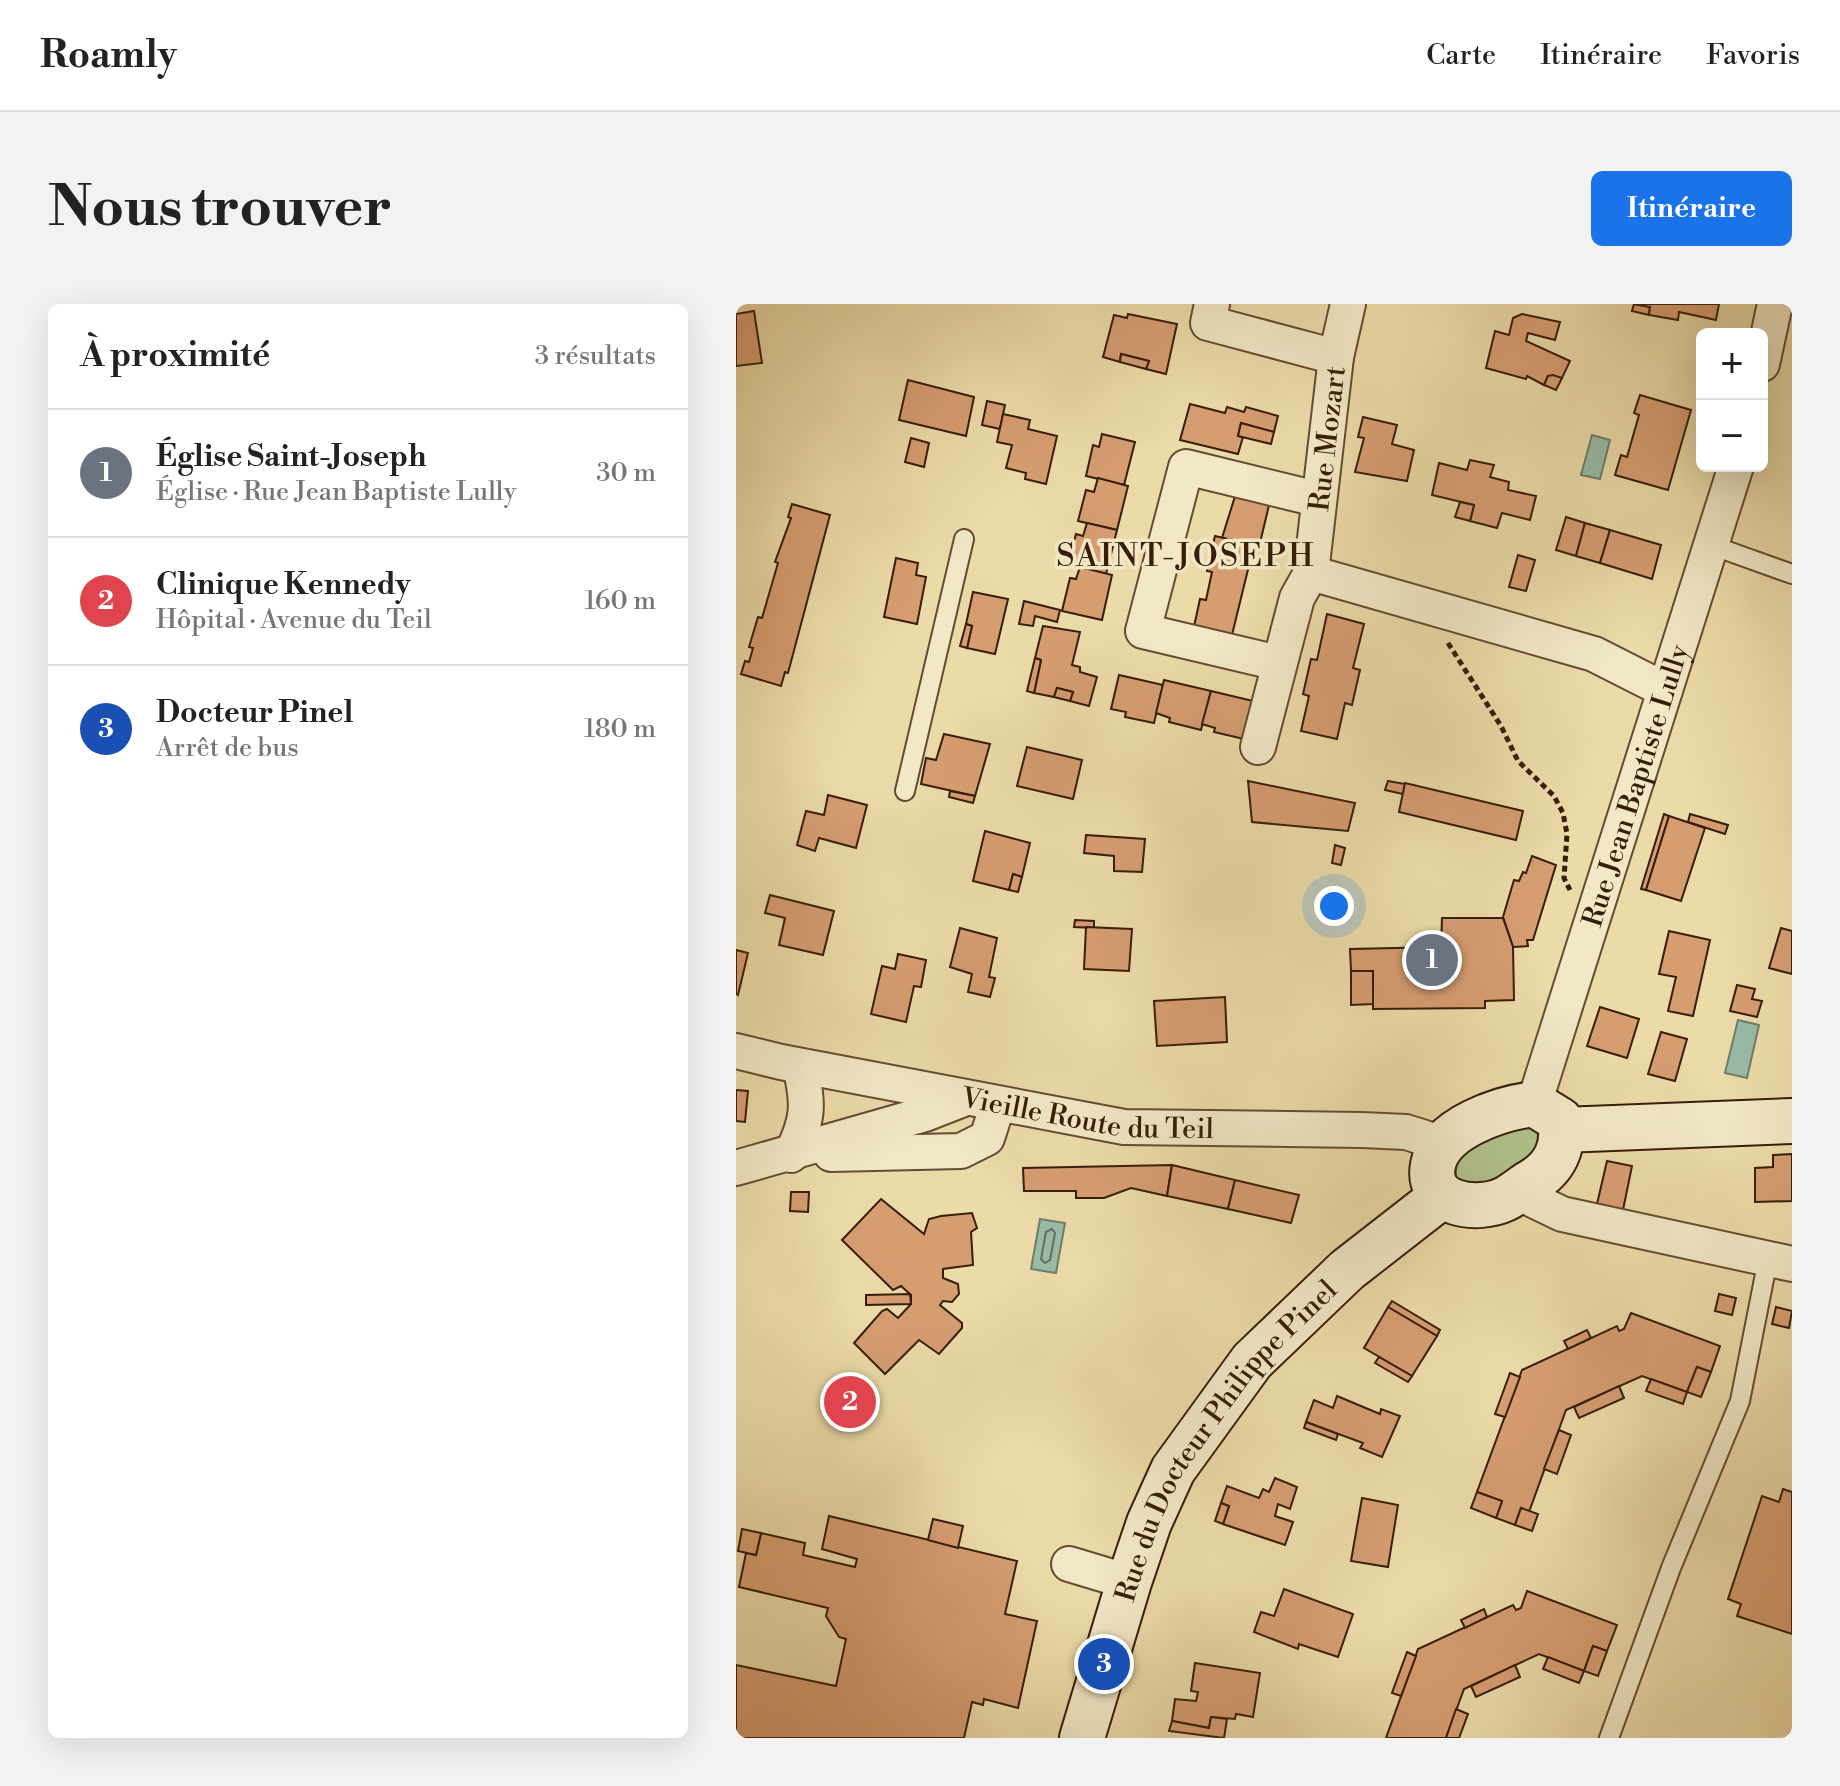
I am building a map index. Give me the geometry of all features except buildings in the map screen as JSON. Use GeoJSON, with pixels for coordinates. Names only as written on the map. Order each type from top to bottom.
{"type":"FeatureCollection","features":[{"type":"Feature","properties":{"kind":"main road"},"geometry":{"type":"LineString","coordinates":[[1548,1117],[1562,1148],[1551,1166],[1504,1200],[1476,1206],[1456,1204],[1442,1196],[1434,1184],[1433,1165],[1444,1144],[1481,1117],[1511,1107],[1548,1117],[1792,1121]]}},
{"type":"Feature","properties":{"kind":"main road","name":"Rue du Docteur Philippe Pinel"},"geometry":{"type":"LineString","coordinates":[[1082,1738],[1149,1523],[1173,1470],[1252,1361],[1347,1270],[1442,1196]]}},
{"type":"Feature","properties":{"kind":"street"},"geometry":{"type":"LineString","coordinates":[[1212,304],[1208,323],[1336,357]]}},
{"type":"Feature","properties":{"kind":"street","name":"Rue Mozart"},"geometry":{"type":"LineString","coordinates":[[1258,747],[1297,598],[1311,573],[1317,499],[1336,357],[1348,304]]}},
{"type":"Feature","properties":{"kind":"street"},"geometry":{"type":"LineString","coordinates":[[1768,336],[1775,304]]}},
{"type":"Feature","properties":{"kind":"street"},"geometry":{"type":"LineString","coordinates":[[1278,663],[1143,631],[1186,467],[1317,499]]}},
{"type":"Feature","properties":{"kind":"street","name":"Rue Jean Baptiste Lully"},"geometry":{"type":"LineString","coordinates":[[1548,1117],[1596,911],[1734,472]]}},
{"type":"Feature","properties":{"kind":"street"},"geometry":{"type":"LineString","coordinates":[[1311,573],[1594,654],[1665,690]]}},
{"type":"Feature","properties":{"kind":"street","name":"Vieille Route du Teil"},"geometry":{"type":"LineString","coordinates":[[736,1051],[800,1066],[1124,1127],[1406,1132],[1444,1144]]}},
{"type":"Feature","properties":{"kind":"street"},"geometry":{"type":"LineString","coordinates":[[791,1155],[806,1124],[807,1097],[800,1066]]}},
{"type":"Feature","properties":{"kind":"street"},"geometry":{"type":"LineString","coordinates":[[736,1168],[982,1101],[987,1138],[961,1151],[791,1155]]}},
{"type":"Feature","properties":{"kind":"street"},"geometry":{"type":"LineString","coordinates":[[1524,1186],[1533,1200],[1562,1214],[1780,1262]]}},
{"type":"Feature","properties":{"kind":"street"},"geometry":{"type":"LineString","coordinates":[[1069,1564],[1129,1582]]}},
{"type":"Feature","properties":{"kind":"lane"},"geometry":{"type":"LineString","coordinates":[[905,791],[964,539]]}},
{"type":"Feature","properties":{"kind":"lane"},"geometry":{"type":"LineString","coordinates":[[1711,545],[1792,574]]}},
{"type":"Feature","properties":{"kind":"lane"},"geometry":{"type":"LineString","coordinates":[[1609,1738],[1671,1568],[1740,1401],[1780,1262]]}},
{"type":"Feature","properties":{"kind":"path"},"geometry":{"type":"LineString","coordinates":[[1428,607],[1461,667],[1501,726],[1518,761],[1554,796],[1563,813],[1567,834],[1564,878],[1571,892],[1596,911]]}},
{"type":"Feature","properties":{"kind":"green space"},"geometry":{"type":"Polygon","coordinates":[[[1529,1119],[1550,1139],[1497,1189],[1456,1180],[1456,1153],[1529,1119]]]}},
{"type":"Feature","properties":{"kind":"water"},"geometry":{"type":"Polygon","coordinates":[[[1592,435],[1610,440],[1600,479],[1581,475],[1592,435]]]}},
{"type":"Feature","properties":{"kind":"water"},"geometry":{"type":"Polygon","coordinates":[[[1738,1020],[1759,1025],[1747,1078],[1725,1073],[1738,1020]]]}},
{"type":"Feature","properties":{"kind":"water"},"geometry":{"type":"Polygon","coordinates":[[[1040,1219],[1065,1223],[1056,1273],[1031,1269],[1040,1219]]]}},
{"type":"Feature","properties":{"kind":"place","name":"Église Saint-Joseph"},"geometry":{"type":"Point","coordinates":[1432,960]}},
{"type":"Feature","properties":{"kind":"place","name":"Clinique Kennedy"},"geometry":{"type":"Point","coordinates":[850,1402]}},
{"type":"Feature","properties":{"kind":"place","name":"Docteur Pinel"},"geometry":{"type":"Point","coordinates":[1104,1664]}},
{"type":"Feature","properties":{"kind":"district","name":"SAINT-JOSEPH"},"geometry":{"type":"Point","coordinates":[1186,555]}}]}
